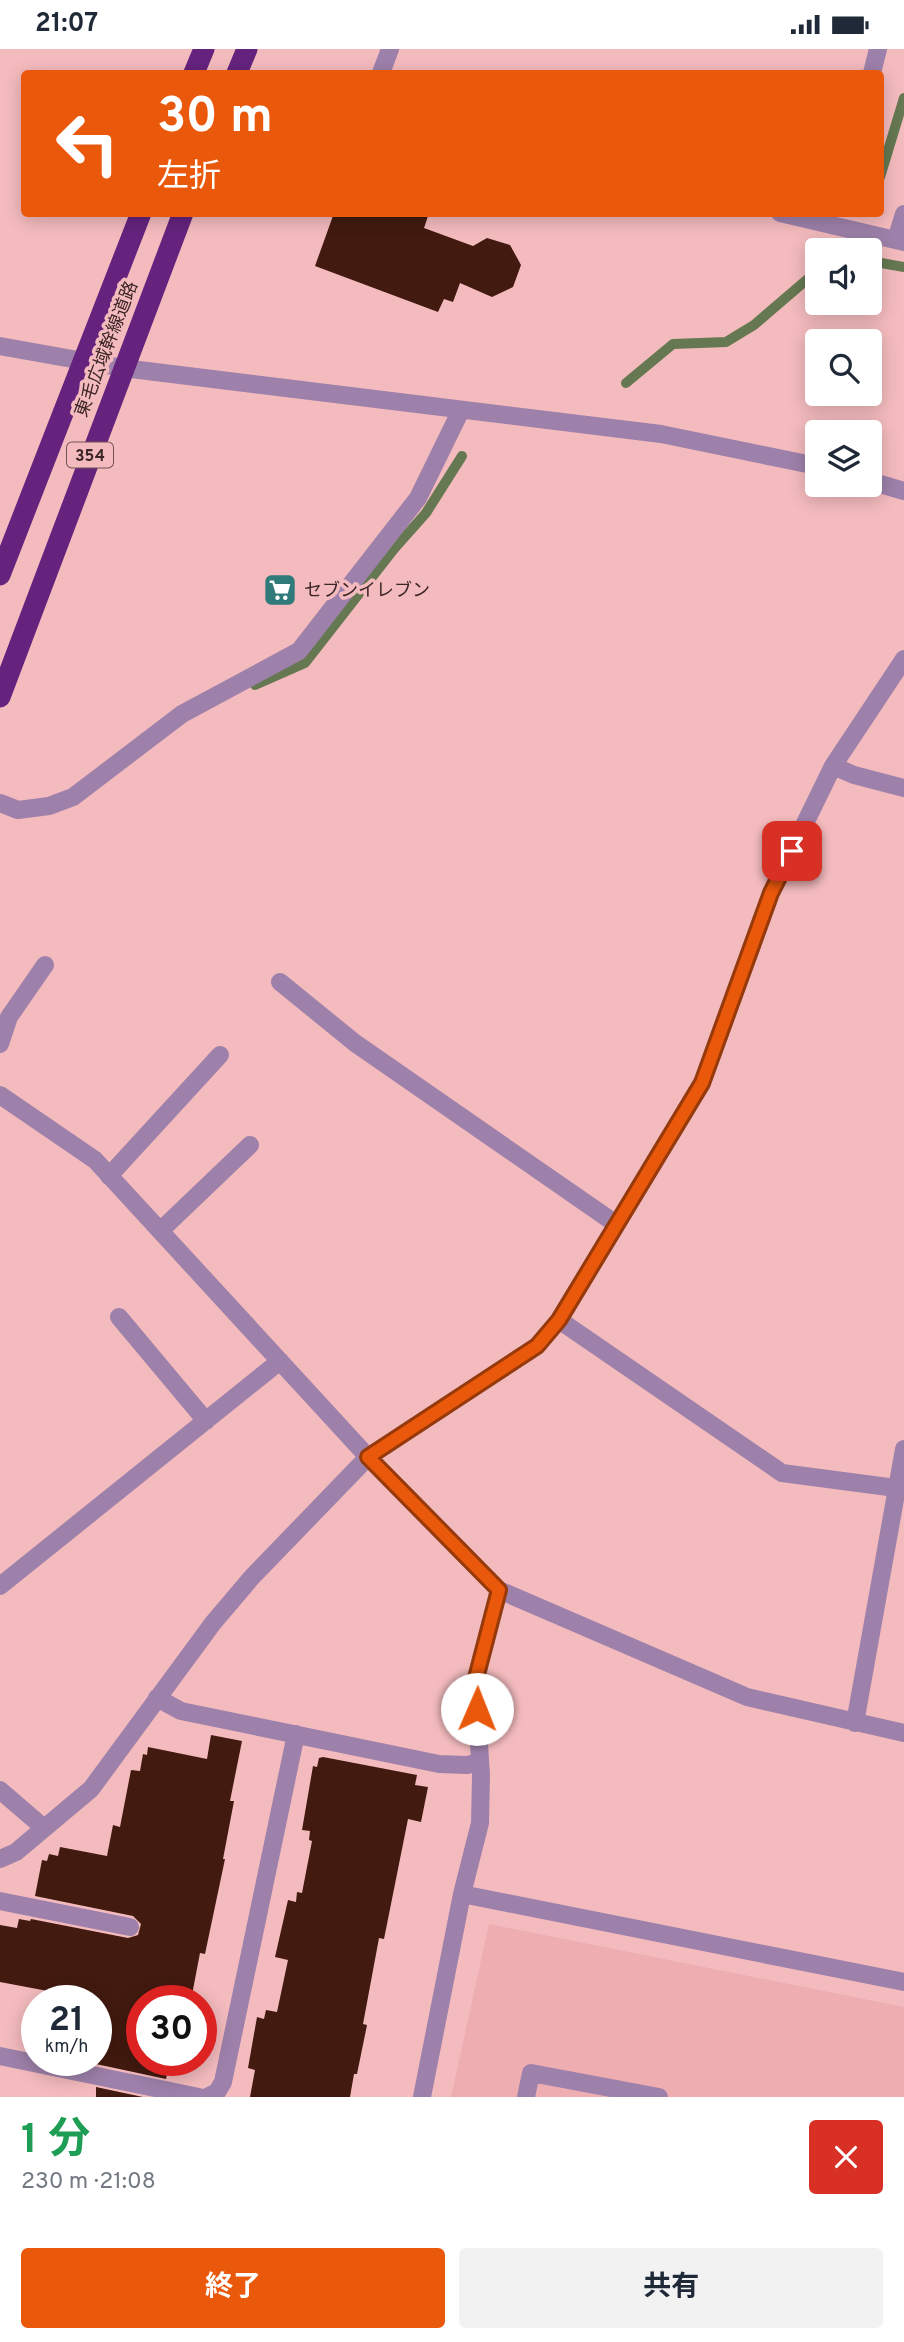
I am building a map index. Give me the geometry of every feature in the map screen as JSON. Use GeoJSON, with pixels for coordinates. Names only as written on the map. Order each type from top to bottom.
{"type":"FeatureCollection","features":[{"type":"Feature","properties":{"kind":"highway"},"geometry":{"type":"LineString","coordinates":[[195,70],[204,49]]}},
{"type":"Feature","properties":{"kind":"highway"},"geometry":{"type":"LineString","coordinates":[[238,70],[247,49]]}},
{"type":"Feature","properties":{"kind":"highway","name":"東毛広域幹線道路"},"geometry":{"type":"LineString","coordinates":[[0,575],[139,217]]}},
{"type":"Feature","properties":{"kind":"highway","name":"東毛広域幹線道路"},"geometry":{"type":"LineString","coordinates":[[0,697],[181,217]]}},
{"type":"Feature","properties":{"kind":"street"},"geometry":{"type":"LineString","coordinates":[[382,70],[390,49]]}},
{"type":"Feature","properties":{"kind":"street"},"geometry":{"type":"LineString","coordinates":[[873,70],[878,49]]}},
{"type":"Feature","properties":{"kind":"street"},"geometry":{"type":"LineString","coordinates":[[831,219],[900,241],[904,213]]}},
{"type":"Feature","properties":{"kind":"street"},"geometry":{"type":"LineString","coordinates":[[0,346],[123,368],[661,434],[805,464]]}},
{"type":"Feature","properties":{"kind":"street"},"geometry":{"type":"LineString","coordinates":[[0,803],[18,810],[49,806],[74,797],[182,714],[299,651],[418,498],[461,410]]}},
{"type":"Feature","properties":{"kind":"street"},"geometry":{"type":"LineString","coordinates":[[882,485],[904,491]]}},
{"type":"Feature","properties":{"kind":"street"},"geometry":{"type":"LineString","coordinates":[[0,1859],[16,1852],[91,1789],[213,1623],[252,1577],[368,1457],[537,1346],[559,1320],[702,1083],[771,893],[833,766],[904,660]]}},
{"type":"Feature","properties":{"kind":"street"},"geometry":{"type":"LineString","coordinates":[[833,766],[854,775],[904,788]]}},
{"type":"Feature","properties":{"kind":"street"},"geometry":{"type":"LineString","coordinates":[[0,1044],[9,1017],[45,965]]}},
{"type":"Feature","properties":{"kind":"street"},"geometry":{"type":"LineString","coordinates":[[280,982],[355,1042],[616,1224]]}},
{"type":"Feature","properties":{"kind":"street"},"geometry":{"type":"LineString","coordinates":[[109,1176],[219,1055]]}},
{"type":"Feature","properties":{"kind":"street"},"geometry":{"type":"LineString","coordinates":[[0,1095],[95,1160],[368,1457],[499,1590],[747,1697],[904,1733]]}},
{"type":"Feature","properties":{"kind":"street"},"geometry":{"type":"LineString","coordinates":[[160,1231],[250,1145]]}},
{"type":"Feature","properties":{"kind":"street"},"geometry":{"type":"LineString","coordinates":[[120,1317],[206,1421]]}},
{"type":"Feature","properties":{"kind":"street"},"geometry":{"type":"LineString","coordinates":[[559,1320],[782,1473],[896,1488]]}},
{"type":"Feature","properties":{"kind":"street"},"geometry":{"type":"LineString","coordinates":[[0,1585],[280,1361]]}},
{"type":"Feature","properties":{"kind":"street"},"geometry":{"type":"LineString","coordinates":[[855,1723],[904,1449]]}},
{"type":"Feature","properties":{"kind":"street"},"geometry":{"type":"LineString","coordinates":[[422,2097],[462,1894],[481,1823],[475,1682],[499,1590]]}},
{"type":"Feature","properties":{"kind":"street"},"geometry":{"type":"LineString","coordinates":[[157,1698],[181,1711],[439,1764],[467,1765],[480,1762]]}},
{"type":"Feature","properties":{"kind":"street"},"geometry":{"type":"LineString","coordinates":[[207,2097],[217,2092],[223,2082],[296,1734]]}},
{"type":"Feature","properties":{"kind":"street"},"geometry":{"type":"LineString","coordinates":[[0,1790],[44,1828]]}},
{"type":"Feature","properties":{"kind":"street"},"geometry":{"type":"LineString","coordinates":[[462,1894],[904,1982]]}},
{"type":"Feature","properties":{"kind":"street"},"geometry":{"type":"LineString","coordinates":[[0,1901],[130,1927]]}},
{"type":"Feature","properties":{"kind":"street"},"geometry":{"type":"LineString","coordinates":[[0,2056],[199,2097]]}},
{"type":"Feature","properties":{"kind":"street"},"geometry":{"type":"LineString","coordinates":[[526,2097],[531,2073],[659,2097]]}},
{"type":"Feature","properties":{"kind":"shaded area"},"geometry":{"type":"Polygon","coordinates":[[[489,1924],[904,2007],[904,2097],[451,2097],[489,1924]]]}},
{"type":"Feature","properties":{"kind":"building"},"geometry":{"type":"Polygon","coordinates":[[[333,217],[428,217],[424,228],[473,246],[487,238],[510,245],[521,265],[513,287],[492,297],[460,283],[453,302],[444,299],[438,312],[315,266],[333,217]]]}},
{"type":"Feature","properties":{"kind":"building"},"geometry":{"type":"Polygon","coordinates":[[[211,1735],[242,1741],[230,1801],[234,1801],[225,1859],[205,1954],[200,1953],[194,1985],[126,1985],[126,2070],[112,2067],[112,1985],[21,1986],[0,1982],[0,1925],[17,1928],[19,1919],[31,1919],[128,1938],[138,1935],[141,1924],[133,1916],[35,1896],[42,1860],[47,1861],[49,1854],[58,1856],[60,1847],[107,1856],[113,1825],[120,1827],[131,1770],[140,1771],[143,1754],[147,1755],[148,1747],[207,1759],[211,1735]]]}},
{"type":"Feature","properties":{"kind":"building"},"geometry":{"type":"Polygon","coordinates":[[[319,1758],[417,1775],[415,1785],[428,1787],[421,1822],[408,1819],[384,1939],[379,1938],[363,2024],[367,2025],[350,2097],[250,2097],[255,2070],[248,2068],[257,2017],[264,2019],[266,2010],[277,2012],[288,1960],[275,1957],[288,1900],[296,1902],[297,1892],[302,1893],[312,1841],[309,1840],[310,1831],[302,1830],[313,1766],[317,1767],[319,1758]]]}},
{"type":"Feature","properties":{"kind":"building"},"geometry":{"type":"Polygon","coordinates":[[[96,2087],[143,2097],[96,2097],[96,2087]]]}},
{"type":"Feature","properties":{"kind":"waterway"},"geometry":{"type":"LineString","coordinates":[[884,164],[904,98]]}},
{"type":"Feature","properties":{"kind":"waterway"},"geometry":{"type":"LineString","coordinates":[[882,263],[904,267]]}},
{"type":"Feature","properties":{"kind":"waterway"},"geometry":{"type":"LineString","coordinates":[[626,383],[673,344],[726,342],[754,325],[805,281]]}},
{"type":"Feature","properties":{"kind":"waterway"},"geometry":{"type":"LineString","coordinates":[[255,685],[305,663],[394,549],[426,513],[462,456]]}},
{"type":"Feature","properties":{"kind":"place","name":"セブンイレブン"},"geometry":{"type":"Point","coordinates":[280,590]}},
{"type":"Feature","properties":{"kind":"route"},"geometry":{"type":"LineString","coordinates":[[477,1709],[475,1682],[499,1590],[368,1457],[537,1346],[559,1320],[702,1083],[771,893],[792,851]]}}]}
